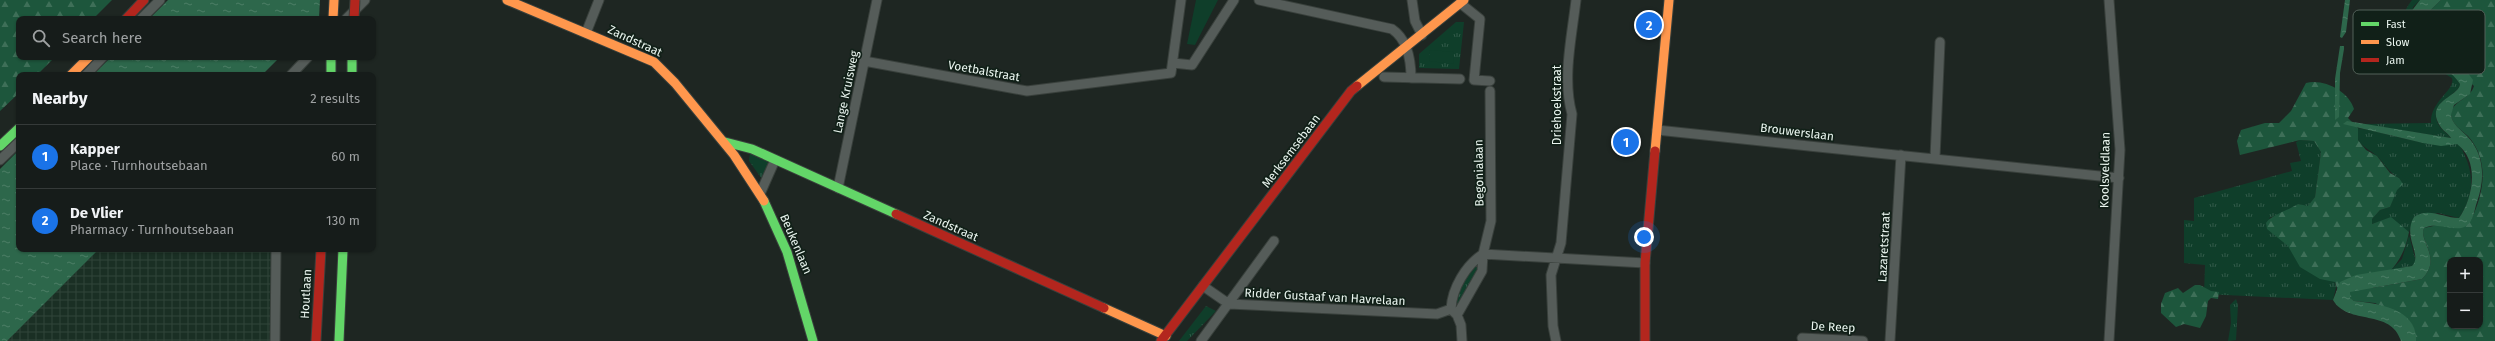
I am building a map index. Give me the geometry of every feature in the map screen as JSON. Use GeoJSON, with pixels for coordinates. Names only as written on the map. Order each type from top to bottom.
{"type":"FeatureCollection","features":[{"type":"Feature","properties":{"kind":"street"},"geometry":{"type":"LineString","coordinates":[[129,16],[144,0]]}},
{"type":"Feature","properties":{"kind":"street"},"geometry":{"type":"LineString","coordinates":[[144,16],[160,0]]}},
{"type":"Feature","properties":{"kind":"street"},"geometry":{"type":"LineString","coordinates":[[333,16],[334,0]]}},
{"type":"Feature","properties":{"kind":"street"},"geometry":{"type":"LineString","coordinates":[[354,16],[355,0]]}},
{"type":"Feature","properties":{"kind":"street"},"geometry":{"type":"LineString","coordinates":[[349,16],[365,0]]}},
{"type":"Feature","properties":{"kind":"street","name":"Zandstraat"},"geometry":{"type":"LineString","coordinates":[[507,0],[646,57],[660,65],[711,129],[725,142],[760,194]]}},
{"type":"Feature","properties":{"kind":"street"},"geometry":{"type":"LineString","coordinates":[[586,33],[599,0]]}},
{"type":"Feature","properties":{"kind":"street","name":"Lange Kruisweg"},"geometry":{"type":"LineString","coordinates":[[838,188],[877,0]]}},
{"type":"Feature","properties":{"kind":"street"},"geometry":{"type":"LineString","coordinates":[[1181,0],[1173,63],[1192,65],[1234,0]]}},
{"type":"Feature","properties":{"kind":"street"},"geometry":{"type":"LineString","coordinates":[[1259,0],[1392,29],[1399,34],[1411,59],[1411,78]]}},
{"type":"Feature","properties":{"kind":"street"},"geometry":{"type":"LineString","coordinates":[[1412,0],[1415,21],[1422,35]]}},
{"type":"Feature","properties":{"kind":"street","name":"Driehoekstraat"},"geometry":{"type":"LineString","coordinates":[[1556,341],[1552,326],[1551,275],[1561,243],[1572,114],[1568,97],[1568,78],[1576,0]]}},
{"type":"Feature","properties":{"kind":"street"},"geometry":{"type":"LineString","coordinates":[[1645,341],[1645,263],[1669,0]]}},
{"type":"Feature","properties":{"kind":"street","name":"Koolsveldlaan"},"geometry":{"type":"LineString","coordinates":[[2109,0],[2120,150],[2109,341]]}},
{"type":"Feature","properties":{"kind":"street"},"geometry":{"type":"LineString","coordinates":[[1462,2],[1480,20],[1474,80],[1490,81]]}},
{"type":"Feature","properties":{"kind":"street","name":"Merksemsebaan"},"geometry":{"type":"LineString","coordinates":[[1163,338],[1351,91],[1462,2]]}},
{"type":"Feature","properties":{"kind":"street"},"geometry":{"type":"LineString","coordinates":[[1935,158],[1940,42]]}},
{"type":"Feature","properties":{"kind":"street"},"geometry":{"type":"LineString","coordinates":[[74,72],[85,60]]}},
{"type":"Feature","properties":{"kind":"street"},"geometry":{"type":"LineString","coordinates":[[89,72],[100,60]]}},
{"type":"Feature","properties":{"kind":"street"},"geometry":{"type":"LineString","coordinates":[[294,72],[305,60]]}},
{"type":"Feature","properties":{"kind":"street","name":"Voetbalstraat"},"geometry":{"type":"LineString","coordinates":[[864,61],[1027,91],[1171,73],[1173,63]]}},
{"type":"Feature","properties":{"kind":"street"},"geometry":{"type":"LineString","coordinates":[[1384,77],[1460,79]]}},
{"type":"Feature","properties":{"kind":"street","name":"Begonialaan"},"geometry":{"type":"LineString","coordinates":[[1483,254],[1491,221],[1490,91]]}},
{"type":"Feature","properties":{"kind":"street","name":"Brouwerslaan"},"geometry":{"type":"LineString","coordinates":[[1657,130],[1935,158],[2053,173],[2119,178]]}},
{"type":"Feature","properties":{"kind":"street"},"geometry":{"type":"LineString","coordinates":[[0,146],[16,131]]}},
{"type":"Feature","properties":{"kind":"street","name":"Zandstraat"},"geometry":{"type":"LineString","coordinates":[[725,142],[752,149],[1163,338]]}},
{"type":"Feature","properties":{"kind":"street"},"geometry":{"type":"LineString","coordinates":[[0,160],[16,145]]}},
{"type":"Feature","properties":{"kind":"street","name":"Lazaretstraat"},"geometry":{"type":"LineString","coordinates":[[1890,341],[1901,155]]}},
{"type":"Feature","properties":{"kind":"street"},"geometry":{"type":"LineString","coordinates":[[760,194],[775,160]]}},
{"type":"Feature","properties":{"kind":"street","name":"Beukenlaan"},"geometry":{"type":"LineString","coordinates":[[760,194],[793,263],[814,341]]}},
{"type":"Feature","properties":{"kind":"street"},"geometry":{"type":"LineString","coordinates":[[1205,339],[1274,241]]}},
{"type":"Feature","properties":{"kind":"street"},"geometry":{"type":"LineString","coordinates":[[275,341],[276,252]]}},
{"type":"Feature","properties":{"kind":"street","name":"Houtlaan"},"geometry":{"type":"LineString","coordinates":[[316,341],[321,252]]}},
{"type":"Feature","properties":{"kind":"street"},"geometry":{"type":"LineString","coordinates":[[339,341],[343,252]]}},
{"type":"Feature","properties":{"kind":"street"},"geometry":{"type":"LineString","coordinates":[[1454,312],[1482,271],[1483,254]]}},
{"type":"Feature","properties":{"kind":"street"},"geometry":{"type":"LineString","coordinates":[[1462,341],[1461,325],[1454,312],[1451,297],[1471,262],[1483,254],[1645,263]]}},
{"type":"Feature","properties":{"kind":"street","name":"Ridder Gustaaf van Havrelaan"},"geometry":{"type":"LineString","coordinates":[[1203,286],[1229,304],[1437,314],[1454,312]]}},
{"type":"Feature","properties":{"kind":"street","name":"De Reep"},"geometry":{"type":"LineString","coordinates":[[1802,338],[1863,341]]}},
{"type":"Feature","properties":{"kind":"shaded area"},"geometry":{"type":"Polygon","coordinates":[[[96,252],[276,252],[275,341],[7,341],[96,252]]]}},
{"type":"Feature","properties":{"kind":"green space"},"geometry":{"type":"Polygon","coordinates":[[[0,0],[112,0],[96,16],[16,16],[16,60],[52,60],[40,72],[16,72],[16,96],[0,111],[0,0]]]}},
{"type":"Feature","properties":{"kind":"green space"},"geometry":{"type":"Polygon","coordinates":[[[1196,0],[1218,0],[1195,45],[1187,44],[1196,0]]]}},
{"type":"Feature","properties":{"kind":"green space"},"geometry":{"type":"Polygon","coordinates":[[[2412,0],[2420,0],[2413,7],[2413,10],[2406,10],[2412,0]]]}},
{"type":"Feature","properties":{"kind":"green space"},"geometry":{"type":"Polygon","coordinates":[[[2441,0],[2495,0],[2495,341],[2416,341],[2412,325],[2407,319],[2375,303],[2354,301],[2338,291],[2335,282],[2320,279],[2300,267],[2288,246],[2267,229],[2266,223],[2268,220],[2298,204],[2308,206],[2315,197],[2321,152],[2314,141],[2300,140],[2240,155],[2237,141],[2241,130],[2265,123],[2279,123],[2291,111],[2306,83],[2320,82],[2334,87],[2341,92],[2347,97],[2354,109],[2348,118],[2358,128],[2358,140],[2366,150],[2377,156],[2390,173],[2399,178],[2403,184],[2397,190],[2390,207],[2380,210],[2372,219],[2372,224],[2391,217],[2409,232],[2407,241],[2396,264],[2386,276],[2372,288],[2422,279],[2428,271],[2430,264],[2429,250],[2423,233],[2424,228],[2438,225],[2447,226],[2471,220],[2476,210],[2482,188],[2483,177],[2480,156],[2468,136],[2455,124],[2451,115],[2454,106],[2472,91],[2474,86],[2461,74],[2485,74],[2485,10],[2431,10],[2441,0]]]}},
{"type":"Feature","properties":{"kind":"green space"},"geometry":{"type":"Polygon","coordinates":[[[1456,22],[1464,22],[1459,69],[1419,68],[1419,54],[1456,22]]]}},
{"type":"Feature","properties":{"kind":"green space"},"geometry":{"type":"Polygon","coordinates":[[[1430,50],[1454,52],[1453,64],[1429,61],[1430,50]]]}},
{"type":"Feature","properties":{"kind":"green space"},"geometry":{"type":"Polygon","coordinates":[[[2445,74],[2451,74],[2454,76],[2460,84],[2458,89],[2443,101],[2436,112],[2436,119],[2440,127],[2451,138],[2362,124],[2431,123],[2434,108],[2450,87],[2452,78],[2445,74]]]}},
{"type":"Feature","properties":{"kind":"green space"},"geometry":{"type":"Polygon","coordinates":[[[2358,128],[2429,144],[2455,144],[2461,147],[2468,162],[2471,186],[2470,194],[2464,210],[2459,218],[2438,213],[2414,217],[2409,232],[2401,227],[2391,224],[2372,224],[2372,219],[2380,210],[2390,207],[2399,178],[2389,171],[2377,156],[2358,140],[2358,128]]]}},
{"type":"Feature","properties":{"kind":"green space"},"geometry":{"type":"Polygon","coordinates":[[[2300,140],[2314,141],[2321,152],[2315,197],[2308,207],[2298,204],[2288,211],[2269,218],[2333,277],[2336,287],[2333,300],[2204,294],[2205,265],[2184,263],[2184,220],[2194,221],[2194,198],[2292,171],[2290,163],[2301,161],[2296,142],[2300,140]]]}},
{"type":"Feature","properties":{"kind":"green space"},"geometry":{"type":"Polygon","coordinates":[[[750,153],[770,161],[762,179],[749,161],[750,153]]]}},
{"type":"Feature","properties":{"kind":"green space"},"geometry":{"type":"Polygon","coordinates":[[[2409,235],[2416,262],[2412,266],[2391,270],[2402,259],[2409,235]]]}},
{"type":"Feature","properties":{"kind":"green space"},"geometry":{"type":"Polygon","coordinates":[[[1476,265],[1478,268],[1472,283],[1463,298],[1455,306],[1455,301],[1459,290],[1465,279],[1476,265]]]}},
{"type":"Feature","properties":{"kind":"green space"},"geometry":{"type":"Polygon","coordinates":[[[2195,285],[2200,285],[2211,291],[2219,292],[2218,299],[2211,298],[2208,301],[2206,316],[2200,328],[2184,324],[2176,327],[2161,313],[2161,304],[2165,293],[2178,288],[2183,293],[2195,285]]]}},
{"type":"Feature","properties":{"kind":"green space"},"geometry":{"type":"Polygon","coordinates":[[[2236,299],[2238,305],[2236,340],[2228,341],[2231,323],[2230,305],[2236,299]]]}},
{"type":"Feature","properties":{"kind":"green space"},"geometry":{"type":"Polygon","coordinates":[[[1206,306],[1216,311],[1187,341],[1179,341],[1206,306]]]}},
{"type":"Feature","properties":{"kind":"water"},"geometry":{"type":"Polygon","coordinates":[[[168,0],[338,0],[322,16],[152,16],[168,0]]]}},
{"type":"Feature","properties":{"kind":"water"},"geometry":{"type":"Polygon","coordinates":[[[2345,0],[2350,0],[2346,32],[2342,38],[2340,37],[2345,0]]]}},
{"type":"Feature","properties":{"kind":"water"},"geometry":{"type":"Polygon","coordinates":[[[2420,0],[2441,0],[2431,10],[2412,10],[2420,0]]]}},
{"type":"Feature","properties":{"kind":"water"},"geometry":{"type":"Polygon","coordinates":[[[2340,46],[2344,46],[2344,49],[2340,73],[2339,117],[2335,120],[2335,79],[2340,46]]]}},
{"type":"Feature","properties":{"kind":"water"},"geometry":{"type":"Polygon","coordinates":[[[108,60],[277,60],[265,72],[96,72],[108,60]]]}},
{"type":"Feature","properties":{"kind":"water"},"geometry":{"type":"Polygon","coordinates":[[[2451,74],[2469,74],[2473,80],[2470,94],[2454,105],[2451,115],[2455,124],[2473,143],[2482,168],[2480,193],[2471,221],[2462,228],[2429,226],[2424,228],[2423,233],[2429,250],[2430,264],[2428,271],[2422,279],[2350,292],[2350,298],[2354,301],[2384,306],[2403,315],[2415,330],[2416,341],[2401,341],[2396,331],[2388,324],[2379,320],[2349,313],[2340,308],[2333,300],[2340,282],[2356,275],[2412,266],[2415,262],[2415,257],[2410,232],[2414,217],[2420,214],[2431,213],[2459,218],[2464,210],[2471,190],[2472,180],[2469,160],[2464,151],[2457,144],[2441,146],[2423,143],[2343,124],[2347,121],[2451,138],[2440,126],[2436,118],[2436,111],[2444,100],[2458,89],[2460,84],[2451,74]]]}},
{"type":"Feature","properties":{"kind":"water"},"geometry":{"type":"Polygon","coordinates":[[[16,153],[16,252],[96,252],[7,341],[0,341],[0,169],[16,153]]]}},
{"type":"Feature","properties":{"kind":"pier"},"geometry":{"type":"Polygon","coordinates":[[[320,0],[340,0],[325,16],[319,16],[320,0]]]}},
{"type":"Feature","properties":{"kind":"traffic: fast"},"geometry":{"type":"LineString","coordinates":[[331,60],[331,72]]}},
{"type":"Feature","properties":{"kind":"traffic: fast"},"geometry":{"type":"LineString","coordinates":[[352,60],[352,72]]}},
{"type":"Feature","properties":{"kind":"traffic: fast"},"geometry":{"type":"LineString","coordinates":[[0,146],[16,131]]}},
{"type":"Feature","properties":{"kind":"traffic: fast"},"geometry":{"type":"LineString","coordinates":[[725,142],[752,149],[896,214]]}},
{"type":"Feature","properties":{"kind":"traffic: fast"},"geometry":{"type":"LineString","coordinates":[[764,201],[787,252],[813,341]]}},
{"type":"Feature","properties":{"kind":"traffic: fast"},"geometry":{"type":"LineString","coordinates":[[339,341],[343,252]]}},
{"type":"Feature","properties":{"kind":"traffic: slow"},"geometry":{"type":"LineString","coordinates":[[333,16],[334,0]]}},
{"type":"Feature","properties":{"kind":"traffic: slow"},"geometry":{"type":"LineString","coordinates":[[507,0],[654,62],[675,83],[734,155],[764,201]]}},
{"type":"Feature","properties":{"kind":"traffic: slow"},"geometry":{"type":"LineString","coordinates":[[1357,86],[1464,0]]}},
{"type":"Feature","properties":{"kind":"traffic: slow"},"geometry":{"type":"LineString","coordinates":[[1655,151],[1669,0]]}},
{"type":"Feature","properties":{"kind":"traffic: slow"},"geometry":{"type":"LineString","coordinates":[[74,72],[86,60]]}},
{"type":"Feature","properties":{"kind":"traffic: slow"},"geometry":{"type":"LineString","coordinates":[[1104,308],[1166,336]]}},
{"type":"Feature","properties":{"kind":"traffic: jam"},"geometry":{"type":"LineString","coordinates":[[129,16],[144,0]]}},
{"type":"Feature","properties":{"kind":"traffic: jam"},"geometry":{"type":"LineString","coordinates":[[354,16],[355,0]]}},
{"type":"Feature","properties":{"kind":"traffic: jam"},"geometry":{"type":"LineString","coordinates":[[1161,341],[1351,91],[1357,86]]}},
{"type":"Feature","properties":{"kind":"traffic: jam"},"geometry":{"type":"LineString","coordinates":[[1645,341],[1645,263],[1655,151]]}},
{"type":"Feature","properties":{"kind":"traffic: jam"},"geometry":{"type":"LineString","coordinates":[[896,214],[1104,308]]}},
{"type":"Feature","properties":{"kind":"traffic: jam"},"geometry":{"type":"LineString","coordinates":[[316,341],[321,252]]}},
{"type":"Feature","properties":{"kind":"place","name":"De Vlier"},"geometry":{"type":"Point","coordinates":[1649,25]}},
{"type":"Feature","properties":{"kind":"place","name":"Kapper"},"geometry":{"type":"Point","coordinates":[1626,142]}}]}
